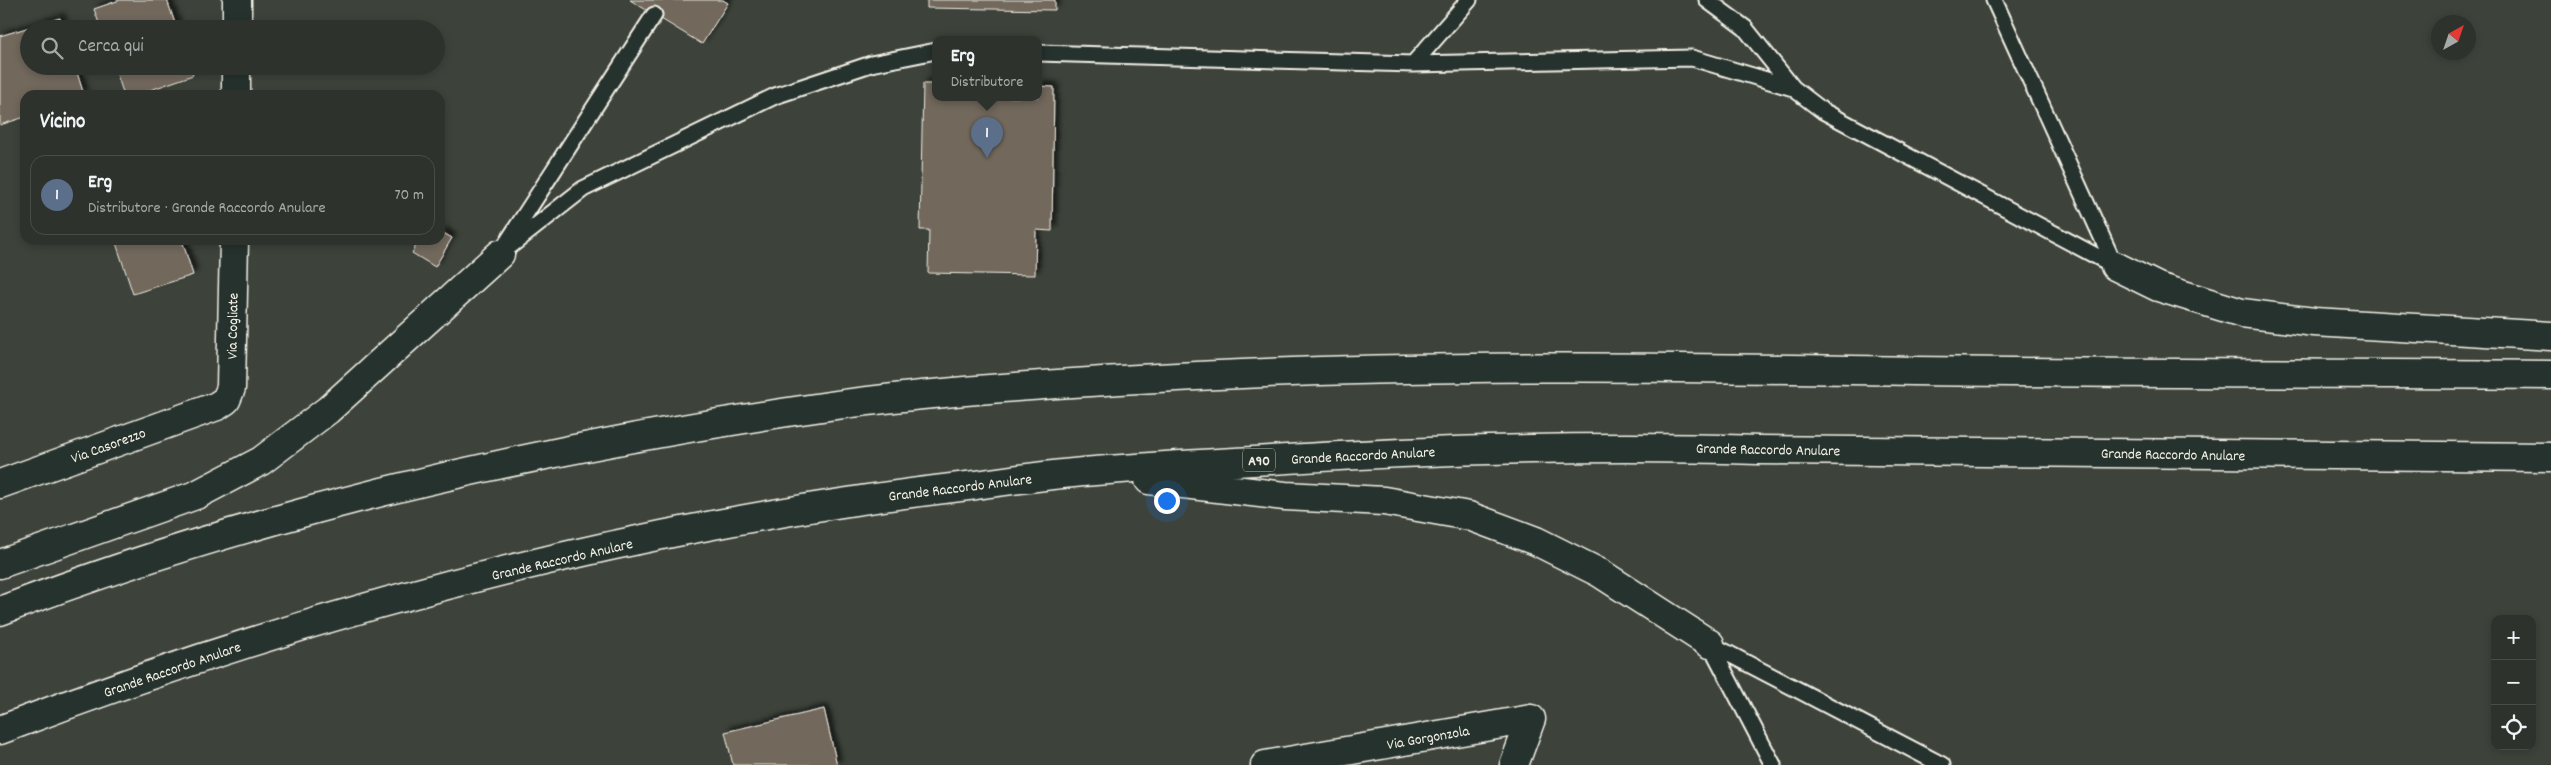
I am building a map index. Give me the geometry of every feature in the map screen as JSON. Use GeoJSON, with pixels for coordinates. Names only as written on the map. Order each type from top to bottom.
{"type":"FeatureCollection","features":[{"type":"Feature","properties":{"kind":"main road"},"geometry":{"type":"LineString","coordinates":[[237,0],[237,20]]}},
{"type":"Feature","properties":{"kind":"main road"},"geometry":{"type":"LineString","coordinates":[[236,75],[236,90]]}},
{"type":"Feature","properties":{"kind":"main road","name":"Via Cogliate"},"geometry":{"type":"LineString","coordinates":[[217,406],[226,400],[232,388],[234,245]]}},
{"type":"Feature","properties":{"kind":"main road"},"geometry":{"type":"LineString","coordinates":[[0,564],[189,498],[261,461],[328,410],[500,254]]}},
{"type":"Feature","properties":{"kind":"main road"},"geometry":{"type":"LineString","coordinates":[[2114,266],[2158,287],[2242,313],[2323,323],[2551,336]]}},
{"type":"Feature","properties":{"kind":"main road"},"geometry":{"type":"LineString","coordinates":[[0,612],[121,568],[271,521],[413,483],[540,456],[701,427],[832,406],[951,393],[1213,374],[1347,368],[1693,366],[1849,370],[2551,375]]}},
{"type":"Feature","properties":{"kind":"main road","name":"Via Casorezzo"},"geometry":{"type":"LineString","coordinates":[[0,484],[217,406]]}},
{"type":"Feature","properties":{"kind":"main road","name":"Grande Raccordo Anulare"},"geometry":{"type":"LineString","coordinates":[[0,730],[236,647],[424,592],[576,555],[717,524],[899,494],[1080,472],[1328,456],[1533,448],[1659,447],[1758,450],[2551,457]]}},
{"type":"Feature","properties":{"kind":"main road"},"geometry":{"type":"LineString","coordinates":[[1080,472],[1285,496],[1384,502],[1469,516],[1536,541],[1600,572],[1710,644]]}},
{"type":"Feature","properties":{"kind":"main road","name":"Via Gorgonzola"},"geometry":{"type":"LineString","coordinates":[[1265,765],[1531,719],[1514,765]]}},
{"type":"Feature","properties":{"kind":"lane"},"geometry":{"type":"LineString","coordinates":[[1413,64],[1469,0]]}},
{"type":"Feature","properties":{"kind":"lane"},"geometry":{"type":"LineString","coordinates":[[1707,0],[1745,28],[1793,88],[1824,111],[2114,266]]}},
{"type":"Feature","properties":{"kind":"lane"},"geometry":{"type":"LineString","coordinates":[[1994,0],[2114,266]]}},
{"type":"Feature","properties":{"kind":"lane"},"geometry":{"type":"LineString","coordinates":[[500,254],[654,15]]}},
{"type":"Feature","properties":{"kind":"lane"},"geometry":{"type":"LineString","coordinates":[[500,254],[584,189],[775,96],[870,64],[932,51]]}},
{"type":"Feature","properties":{"kind":"lane"},"geometry":{"type":"LineString","coordinates":[[1042,53],[1413,64],[1692,58],[1793,88]]}},
{"type":"Feature","properties":{"kind":"lane"},"geometry":{"type":"LineString","coordinates":[[1710,644],[1773,765]]}},
{"type":"Feature","properties":{"kind":"lane"},"geometry":{"type":"LineString","coordinates":[[1710,644],[1942,765]]}},
{"type":"Feature","properties":{"kind":"building"},"geometry":{"type":"Polygon","coordinates":[[[120,0],[167,0],[174,20],[98,20],[94,9],[120,0]]]}},
{"type":"Feature","properties":{"kind":"building"},"geometry":{"type":"Polygon","coordinates":[[[630,0],[723,0],[728,3],[702,44],[630,0]]]}},
{"type":"Feature","properties":{"kind":"building"},"geometry":{"type":"Polygon","coordinates":[[[927,0],[1055,0],[1055,10],[927,8],[927,0]]]}},
{"type":"Feature","properties":{"kind":"building"},"geometry":{"type":"Polygon","coordinates":[[[20,30],[20,75],[78,75],[82,90],[20,90],[20,119],[0,125],[0,36],[20,30]]]}},
{"type":"Feature","properties":{"kind":"building"},"geometry":{"type":"Polygon","coordinates":[[[117,75],[193,75],[150,90],[122,90],[117,75]]]}},
{"type":"Feature","properties":{"kind":"building"},"geometry":{"type":"Polygon","coordinates":[[[923,84],[932,84],[932,101],[1042,101],[1042,86],[1054,87],[1052,231],[1036,230],[1035,275],[928,273],[929,230],[920,230],[923,84]]]}},
{"type":"Feature","properties":{"kind":"building"},"geometry":{"type":"Polygon","coordinates":[[[445,234],[452,238],[435,267],[412,253],[416,245],[445,245],[445,234]]]}},
{"type":"Feature","properties":{"kind":"building"},"geometry":{"type":"Polygon","coordinates":[[[117,245],[184,245],[193,275],[133,294],[117,245]]]}},
{"type":"Feature","properties":{"kind":"building"},"geometry":{"type":"Polygon","coordinates":[[[824,709],[837,765],[733,765],[725,732],[824,709]]]}},
{"type":"Feature","properties":{"kind":"place","name":"Erg"},"geometry":{"type":"Point","coordinates":[987,158]}}]}
